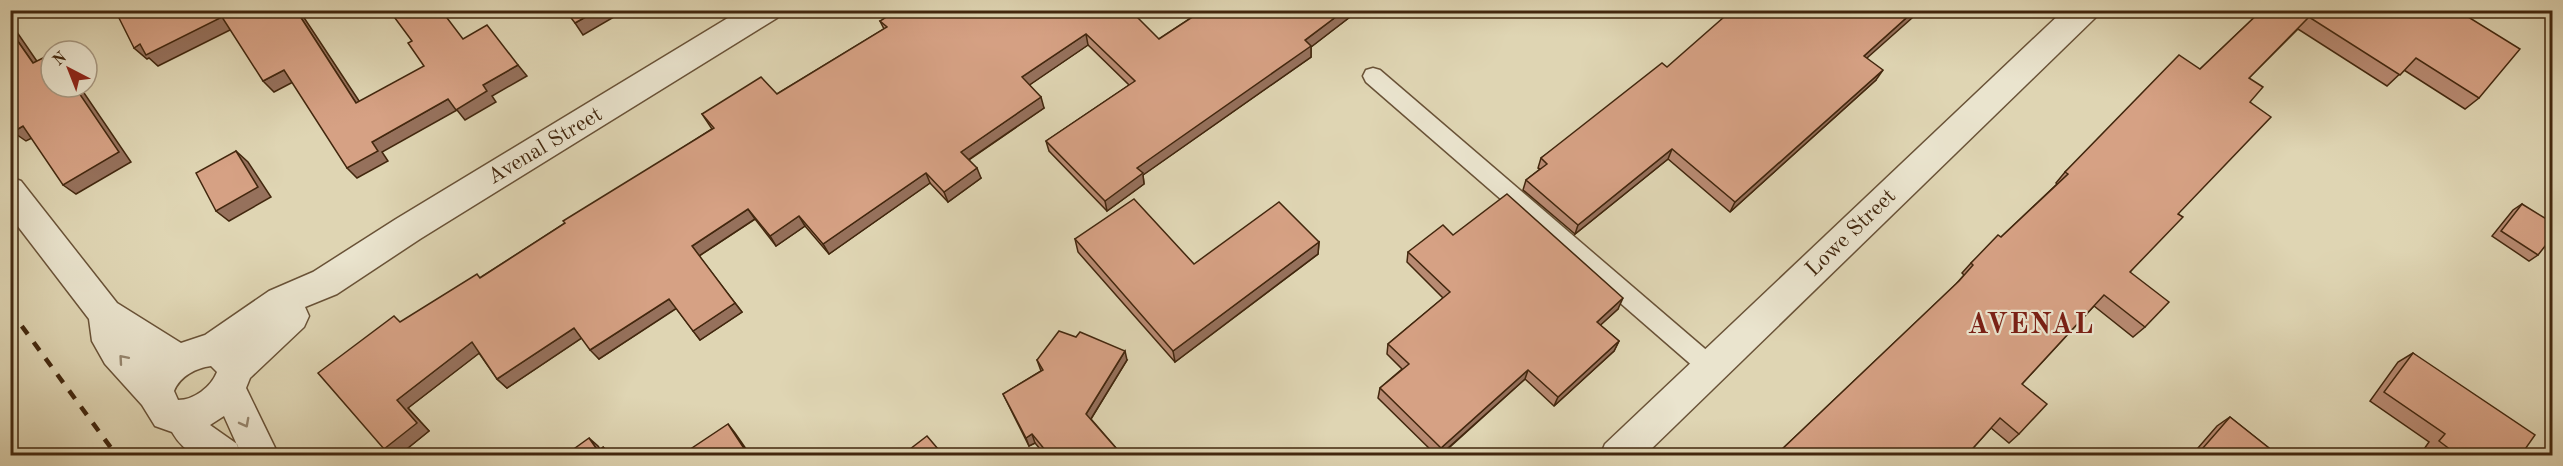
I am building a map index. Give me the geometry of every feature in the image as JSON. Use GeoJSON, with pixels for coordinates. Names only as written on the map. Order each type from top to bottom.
{"type":"FeatureCollection","features":[{"type":"Feature","properties":{"kind":"street","name":"Avenal Street"},"geometry":{"type":"LineString","coordinates":[[225,370],[304,307],[325,283],[408,229],[766,10]]}},
{"type":"Feature","properties":{"kind":"street","name":"Lowe Street"},"geometry":{"type":"LineString","coordinates":[[1618,456],[2084,10]]}},
{"type":"Feature","properties":{"kind":"street"},"geometry":{"type":"LineString","coordinates":[[10,191],[105,314],[179,361]]}},
{"type":"Feature","properties":{"kind":"street"},"geometry":{"type":"LineString","coordinates":[[105,314],[109,341],[117,353],[170,406],[192,433],[224,456]]}},
{"type":"Feature","properties":{"kind":"street"},"geometry":{"type":"LineString","coordinates":[[170,406],[163,377],[179,361],[196,352],[225,370],[246,427],[259,448],[261,456]]}},
{"type":"Feature","properties":{"kind":"street"},"geometry":{"type":"LineString","coordinates":[[170,406],[208,408],[225,370]]}},
{"type":"Feature","properties":{"kind":"lane"},"geometry":{"type":"LineString","coordinates":[[1373,76],[1710,367]]}},
{"type":"Feature","properties":{"kind":"building"},"geometry":{"type":"Polygon","coordinates":[[[115,10],[296,10],[356,103],[424,66],[408,43],[412,41],[389,10],[441,10],[463,39],[487,25],[518,65],[483,85],[487,91],[456,110],[448,99],[372,142],[378,151],[347,168],[284,70],[263,81],[222,17],[146,55],[140,44],[134,48],[115,10]]]}},
{"type":"Feature","properties":{"kind":"building"},"geometry":{"type":"Polygon","coordinates":[[[565,10],[598,10],[575,23],[565,10]]]}},
{"type":"Feature","properties":{"kind":"building"},"geometry":{"type":"Polygon","coordinates":[[[897,10],[1130,10],[1159,39],[1203,10],[1345,10],[1305,40],[1311,46],[1137,168],[1143,173],[1105,201],[1046,141],[1135,81],[1086,34],[1022,77],[1041,97],[961,152],[977,168],[944,192],[926,173],[823,244],[799,216],[770,236],[748,209],[692,246],[735,303],[693,331],[669,299],[590,350],[574,328],[497,379],[472,342],[397,400],[417,423],[384,449],[318,373],[394,316],[400,322],[477,274],[480,278],[565,223],[563,221],[714,128],[702,114],[761,77],[777,94],[887,27],[880,21],[897,10]]]}},
{"type":"Feature","properties":{"kind":"building"},"geometry":{"type":"Polygon","coordinates":[[[1732,10],[1915,10],[1864,56],[1883,70],[1735,202],[1672,149],[1578,225],[1526,180],[1547,164],[1541,158],[1662,63],[1667,67],[1732,10]]]}},
{"type":"Feature","properties":{"kind":"building"},"geometry":{"type":"Polygon","coordinates":[[[2262,10],[2457,10],[2520,49],[2479,98],[2416,58],[2400,75],[2309,17],[2249,78],[2263,87],[2250,102],[2271,117],[2178,214],[2183,217],[2130,272],[2169,302],[2145,327],[2104,295],[2022,384],[2047,404],[2019,434],[2000,418],[1966,456],[1778,456],[1777,454],[1959,281],[1973,265],[1971,263],[1998,235],[2001,237],[2068,174],[2065,172],[2179,55],[2200,69],[2262,10]]]}},
{"type":"Feature","properties":{"kind":"building"},"geometry":{"type":"Polygon","coordinates":[[[10,30],[33,63],[39,60],[39,99],[83,99],[119,152],[63,185],[23,126],[13,132],[10,128],[10,30]]]}},
{"type":"Feature","properties":{"kind":"building"},"geometry":{"type":"Polygon","coordinates":[[[236,151],[258,187],[216,211],[196,173],[236,151]]]}},
{"type":"Feature","properties":{"kind":"building"},"geometry":{"type":"Polygon","coordinates":[[[1507,194],[1623,298],[1597,322],[1619,341],[1558,397],[1528,370],[1441,448],[1380,388],[1409,364],[1388,344],[1450,292],[1408,252],[1443,225],[1453,235],[1507,194]]]}},
{"type":"Feature","properties":{"kind":"building"},"geometry":{"type":"Polygon","coordinates":[[[1134,199],[1194,264],[1279,202],[1319,242],[1173,351],[1075,239],[1134,199]]]}},
{"type":"Feature","properties":{"kind":"building"},"geometry":{"type":"Polygon","coordinates":[[[2522,204],[2553,223],[2553,236],[2538,255],[2501,231],[2522,204]]]}},
{"type":"Feature","properties":{"kind":"building"},"geometry":{"type":"Polygon","coordinates":[[[1059,331],[1076,337],[1080,332],[1125,351],[1086,414],[1123,456],[1050,456],[1032,434],[1026,438],[1003,394],[1043,370],[1037,360],[1059,331]]]}},
{"type":"Feature","properties":{"kind":"building"},"geometry":{"type":"Polygon","coordinates":[[[2413,353],[2535,435],[2523,452],[2528,456],[2459,456],[2439,441],[2445,434],[2384,392],[2413,353]]]}},
{"type":"Feature","properties":{"kind":"building"},"geometry":{"type":"Polygon","coordinates":[[[2230,417],[2279,456],[2196,456],[2230,417]]]}},
{"type":"Feature","properties":{"kind":"building"},"geometry":{"type":"Polygon","coordinates":[[[728,424],[749,456],[680,456],[728,424]]]}},
{"type":"Feature","properties":{"kind":"building"},"geometry":{"type":"Polygon","coordinates":[[[927,436],[944,456],[901,456],[927,436]]]}},
{"type":"Feature","properties":{"kind":"building"},"geometry":{"type":"Polygon","coordinates":[[[589,438],[598,451],[603,447],[609,456],[564,456],[589,438]]]}},
{"type":"Feature","properties":{"kind":"railway"},"geometry":{"type":"LineString","coordinates":[[10,310],[117,456]]}},
{"type":"Feature","properties":{"kind":"district","name":"AVENAL"},"geometry":{"type":"Point","coordinates":[2031,326]}}]}
